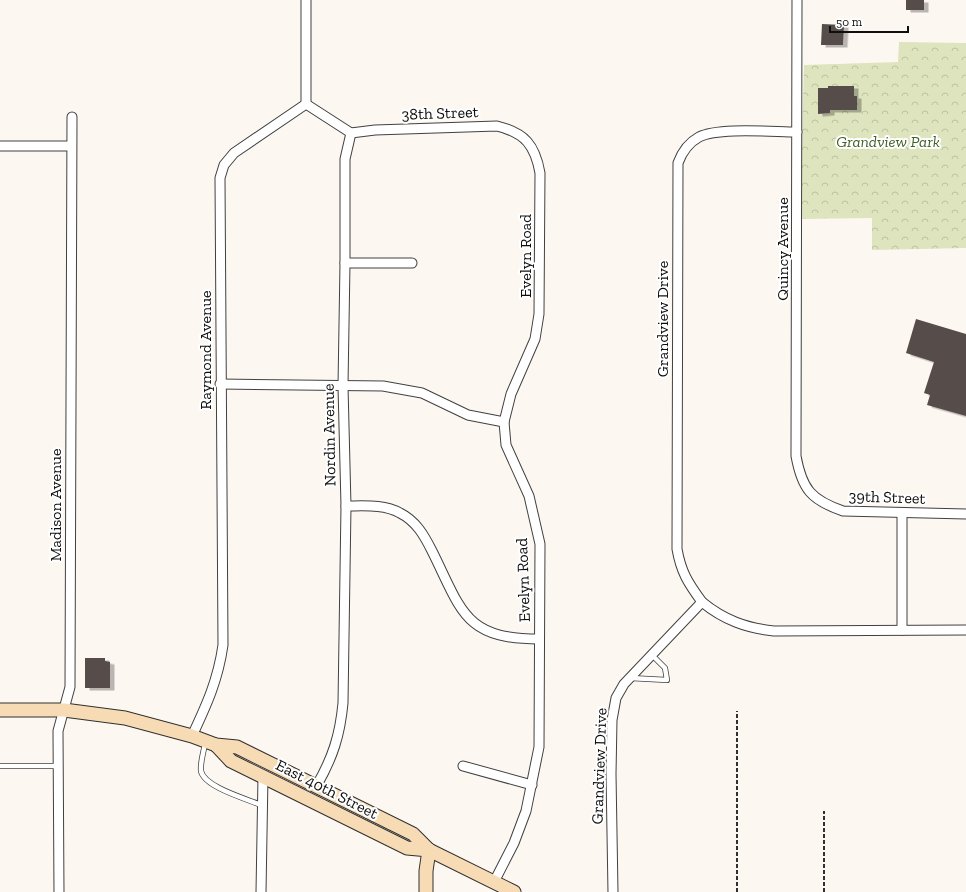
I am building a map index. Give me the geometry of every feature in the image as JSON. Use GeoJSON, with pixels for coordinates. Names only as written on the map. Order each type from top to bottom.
{"type":"FeatureCollection","features":[{"type":"Feature","properties":{"kind":"main road","name":"East 40th Street"},"geometry":{"type":"LineString","coordinates":[[0,710],[64,710],[125,718],[192,736],[210,743],[237,747],[413,834],[429,850],[514,892]]}},
{"type":"Feature","properties":{"kind":"main road","name":"East 40th Street"},"geometry":{"type":"LineString","coordinates":[[210,743],[231,761],[407,848],[429,850]]}},
{"type":"Feature","properties":{"kind":"main road"},"geometry":{"type":"LineString","coordinates":[[426,892],[426,871],[429,850]]}},
{"type":"Feature","properties":{"kind":"street"},"geometry":{"type":"LineString","coordinates":[[306,0],[306,104],[351,133]]}},
{"type":"Feature","properties":{"kind":"street","name":"Quincy Avenue"},"geometry":{"type":"LineString","coordinates":[[797,0],[796,456],[803,483],[810,495]]}},
{"type":"Feature","properties":{"kind":"street","name":"Raymond Avenue"},"geometry":{"type":"LineString","coordinates":[[192,736],[213,691],[220,666],[223,645],[220,384],[220,178],[224,165],[234,153],[306,104]]}},
{"type":"Feature","properties":{"kind":"street","name":"Madison Avenue"},"geometry":{"type":"LineString","coordinates":[[59,892],[58,731],[70,687],[72,117]]}},
{"type":"Feature","properties":{"kind":"street","name":"38th Street"},"geometry":{"type":"LineString","coordinates":[[351,133],[375,130],[497,126],[509,129],[527,140]]}},
{"type":"Feature","properties":{"kind":"street","name":"Grandview Drive"},"geometry":{"type":"LineString","coordinates":[[797,132],[714,132],[700,137],[689,145],[682,153],[678,163],[677,549],[681,568],[688,584],[702,602],[714,612],[730,621],[744,626],[774,631],[966,630]]}},
{"type":"Feature","properties":{"kind":"street","name":"Nordin Avenue"},"geometry":{"type":"LineString","coordinates":[[317,786],[334,753],[341,729],[344,703],[346,506],[343,386],[345,159],[351,133]]}},
{"type":"Feature","properties":{"kind":"street","name":"Evelyn Road"},"geometry":{"type":"LineString","coordinates":[[494,882],[514,843],[526,811],[539,747],[540,544],[529,496],[506,445],[504,422],[511,394],[535,339],[539,314],[540,173],[534,150],[527,140]]}},
{"type":"Feature","properties":{"kind":"street"},"geometry":{"type":"LineString","coordinates":[[0,146],[71,146]]}},
{"type":"Feature","properties":{"kind":"street"},"geometry":{"type":"LineString","coordinates":[[345,263],[412,263]]}},
{"type":"Feature","properties":{"kind":"street"},"geometry":{"type":"LineString","coordinates":[[220,384],[384,386],[404,389],[435,398],[468,415],[504,422]]}},
{"type":"Feature","properties":{"kind":"street","name":"39th Street"},"geometry":{"type":"LineString","coordinates":[[810,495],[825,505],[843,511],[902,514],[966,514]]}},
{"type":"Feature","properties":{"kind":"street"},"geometry":{"type":"LineString","coordinates":[[346,506],[388,508],[409,518],[426,538],[458,603],[471,621],[489,633],[500,636],[539,639]]}},
{"type":"Feature","properties":{"kind":"street"},"geometry":{"type":"LineString","coordinates":[[902,514],[902,630]]}},
{"type":"Feature","properties":{"kind":"street","name":"Grandview Drive"},"geometry":{"type":"LineString","coordinates":[[613,892],[611,774],[612,720],[616,698],[630,678],[702,602]]}},
{"type":"Feature","properties":{"kind":"street"},"geometry":{"type":"LineString","coordinates":[[463,766],[532,785]]}},
{"type":"Feature","properties":{"kind":"street"},"geometry":{"type":"LineString","coordinates":[[261,892],[261,806],[263,776]]}},
{"type":"Feature","properties":{"kind":"lane"},"geometry":{"type":"LineString","coordinates":[[630,678],[667,680],[666,668],[652,655]]}},
{"type":"Feature","properties":{"kind":"lane"},"geometry":{"type":"LineString","coordinates":[[210,743],[201,770],[204,778],[211,784],[261,806]]}},
{"type":"Feature","properties":{"kind":"lane"},"geometry":{"type":"LineString","coordinates":[[0,766],[59,766]]}},
{"type":"Feature","properties":{"kind":"path"},"geometry":{"type":"LineString","coordinates":[[737,711],[737,892]]}},
{"type":"Feature","properties":{"kind":"path"},"geometry":{"type":"LineString","coordinates":[[824,811],[824,892]]}},
{"type":"Feature","properties":{"kind":"green space","name":"Grandview Park"},"geometry":{"type":"Polygon","coordinates":[[[899,42],[966,43],[966,248],[872,250],[872,218],[800,219],[804,65],[898,62],[899,42]]]}},
{"type":"Feature","properties":{"kind":"building"},"geometry":{"type":"Polygon","coordinates":[[[906,0],[924,0],[924,10],[906,10],[906,0]]]}},
{"type":"Feature","properties":{"kind":"building"},"geometry":{"type":"Polygon","coordinates":[[[822,24],[844,25],[843,45],[821,45],[822,24]]]}},
{"type":"Feature","properties":{"kind":"building"},"geometry":{"type":"Polygon","coordinates":[[[828,86],[854,86],[854,96],[857,96],[857,110],[830,110],[830,113],[818,114],[818,88],[828,88],[828,86]]]}},
{"type":"Feature","properties":{"kind":"building"},"geometry":{"type":"Polygon","coordinates":[[[916,319],[966,334],[966,416],[927,405],[930,395],[924,393],[934,362],[906,353],[916,319]]]}},
{"type":"Feature","properties":{"kind":"building"},"geometry":{"type":"Polygon","coordinates":[[[85,658],[105,658],[105,661],[110,662],[110,688],[85,688],[85,658]]]}}]}
